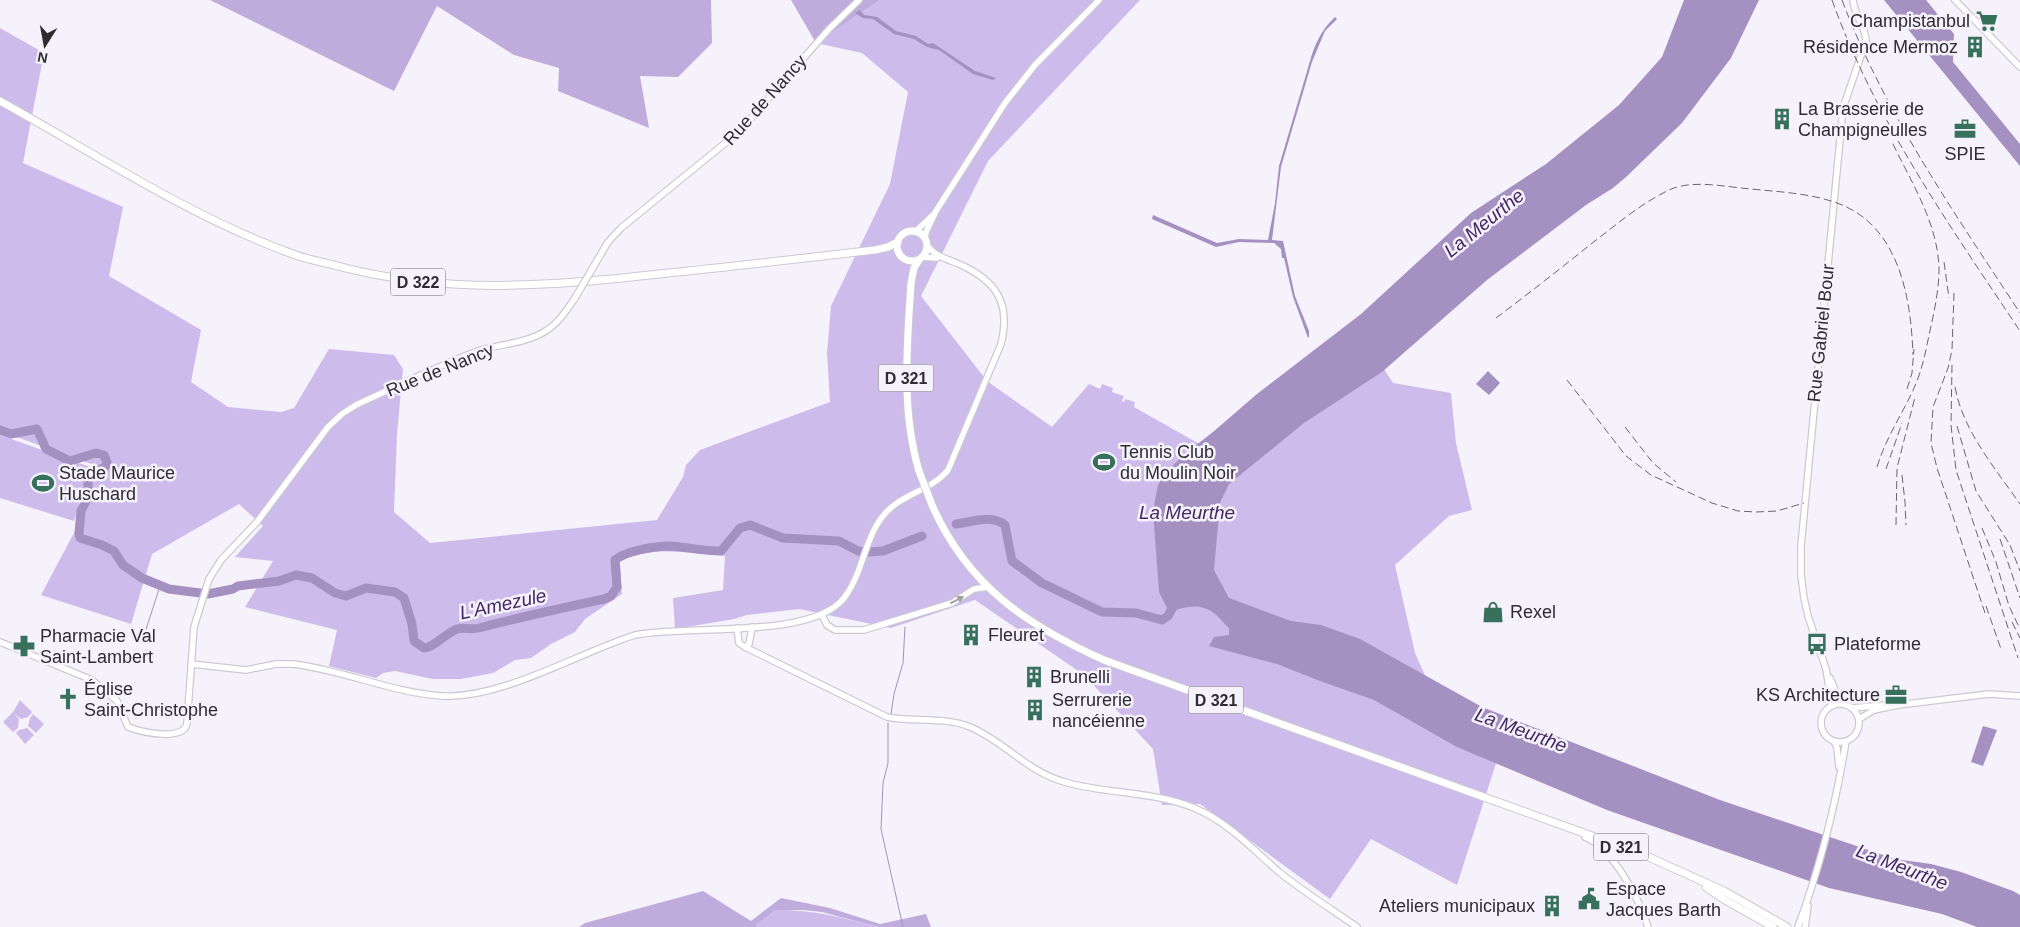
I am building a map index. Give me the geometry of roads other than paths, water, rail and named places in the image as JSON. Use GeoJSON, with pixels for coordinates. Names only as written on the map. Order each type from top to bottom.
{"type":"FeatureCollection","features":[{"type":"Feature","properties":{"kind":"main road","name":"D 322"},"geometry":{"type":"LineString","coordinates":[[0,101],[161,194],[226,227],[292,254],[360,273],[439,284],[500,287],[574,284],[875,250],[888,250],[903,257]]}},
{"type":"Feature","properties":{"kind":"main road"},"geometry":{"type":"LineString","coordinates":[[915,232],[926,242],[926,252],[921,258],[912,261],[903,257],[898,242],[903,235],[915,232]]}},
{"type":"Feature","properties":{"kind":"main road","name":"D 322"},"geometry":{"type":"LineString","coordinates":[[875,250],[898,242]]}},
{"type":"Feature","properties":{"kind":"main road","name":"D 321"},"geometry":{"type":"LineString","coordinates":[[903,257],[911,283]]}},
{"type":"Feature","properties":{"kind":"main road","name":"D 321"},"geometry":{"type":"LineString","coordinates":[[921,258],[914,268],[911,283],[906,382],[908,418],[919,471],[932,505],[955,548],[988,587],[1022,616],[1042,630],[1104,660],[1642,854],[1724,891],[1787,927]]}},
{"type":"Feature","properties":{"kind":"main road","name":"D 321"},"geometry":{"type":"LineString","coordinates":[[1690,875],[1725,900],[1773,927]]}},
{"type":"Feature","properties":{"kind":"street","name":"Rue de Nancy"},"geometry":{"type":"LineString","coordinates":[[0,642],[92,680],[117,701],[128,727],[174,734],[182,732],[187,728],[194,627],[206,586],[216,567],[257,522],[328,428],[342,414],[356,405],[470,354],[525,340],[544,332],[558,320],[575,298],[608,242],[621,228],[740,131],[778,86],[859,0]]}},
{"type":"Feature","properties":{"kind":"street"},"geometry":{"type":"LineString","coordinates":[[191,664],[246,670],[276,664],[302,665],[418,692],[442,696],[460,696],[507,685],[635,635],[654,632],[752,627],[801,622],[822,615],[844,598],[883,516],[894,506],[940,479],[948,470],[1001,344],[1005,319],[1004,308],[999,296],[986,279],[977,273],[932,252],[926,242],[926,232],[936,212],[1005,103],[1035,65],[1099,0]]}},
{"type":"Feature","properties":{"kind":"street","name":"Rue Gabriel Bour"},"geometry":{"type":"LineString","coordinates":[[1841,704],[1826,669],[1808,616],[1801,575],[1800,546],[1843,108],[1866,41],[1855,11],[1854,0]]}},
{"type":"Feature","properties":{"kind":"street"},"geometry":{"type":"LineString","coordinates":[[1955,0],[2020,67]]}},
{"type":"Feature","properties":{"kind":"street"},"geometry":{"type":"LineString","coordinates":[[1960,0],[2020,63]]}},
{"type":"Feature","properties":{"kind":"street"},"geometry":{"type":"LineString","coordinates":[[915,232],[936,212]]}},
{"type":"Feature","properties":{"kind":"street"},"geometry":{"type":"LineString","coordinates":[[921,258],[930,256],[951,261]]}},
{"type":"Feature","properties":{"kind":"street"},"geometry":{"type":"LineString","coordinates":[[822,615],[831,628],[854,631],[876,627],[952,603],[974,589],[988,587]]}},
{"type":"Feature","properties":{"kind":"street"},"geometry":{"type":"LineString","coordinates":[[745,647],[749,644],[752,627]]}},
{"type":"Feature","properties":{"kind":"street"},"geometry":{"type":"LineString","coordinates":[[737,628],[739,643],[745,647],[887,717],[900,720],[952,723],[969,726],[986,735],[1030,767],[1054,779],[1081,786],[1166,800],[1197,810],[1223,825],[1284,875],[1357,927]]}},
{"type":"Feature","properties":{"kind":"street","name":"Rue Gabriel Bour"},"geometry":{"type":"LineString","coordinates":[[1826,669],[1832,706]]}},
{"type":"Feature","properties":{"kind":"street"},"geometry":{"type":"LineString","coordinates":[[1859,720],[1874,710],[1898,705],[1989,694],[2020,696]]}},
{"type":"Feature","properties":{"kind":"street"},"geometry":{"type":"LineString","coordinates":[[1840,776],[1837,748],[1834,741],[1824,732],[1821,724],[1823,715],[1832,706],[1841,704],[1852,708],[1872,705],[1898,705]]}},
{"type":"Feature","properties":{"kind":"street"},"geometry":{"type":"LineString","coordinates":[[1834,741],[1846,741],[1855,735],[1859,720],[1852,708]]}},
{"type":"Feature","properties":{"kind":"street"},"geometry":{"type":"LineString","coordinates":[[1798,927],[1808,899],[1829,823],[1846,741]]}},
{"type":"Feature","properties":{"kind":"street"},"geometry":{"type":"LineString","coordinates":[[1551,821],[1596,842],[1610,855],[1642,911],[1648,927]]}},
{"type":"Feature","properties":{"kind":"street"},"geometry":{"type":"LineString","coordinates":[[1805,927],[1808,899]]}},
{"type":"Feature","properties":{"kind":"water","name":"La Meurthe"},"geometry":{"type":"Polygon","coordinates":[[[1684,0],[1759,0],[1731,58],[1682,123],[1613,188],[1586,205],[1487,280],[1382,372],[1304,423],[1229,484],[1220,503],[1214,570],[1229,598],[1291,621],[1321,625],[1360,639],[1482,707],[1720,800],[1895,859],[1931,864],[1961,872],[2013,891],[2020,895],[2020,927],[1977,927],[1942,914],[1829,888],[1607,810],[1457,747],[1374,700],[1277,664],[1209,646],[1214,637],[1229,635],[1229,628],[1210,610],[1204,608],[1186,607],[1169,612],[1159,592],[1153,511],[1158,485],[1165,473],[1257,394],[1361,314],[1471,213],[1546,164],[1619,105],[1662,57],[1684,0]]]}},
{"type":"Feature","properties":{"kind":"water"},"geometry":{"type":"Polygon","coordinates":[[[1884,0],[1926,0],[1954,34],[1953,62],[2020,144],[2020,166],[1884,0]]]}},
{"type":"Feature","properties":{"kind":"water"},"geometry":{"type":"Polygon","coordinates":[[[860,10],[864,15],[877,17],[896,31],[916,36],[928,44],[933,43],[975,71],[996,78],[993,80],[973,74],[939,50],[927,47],[914,39],[894,34],[873,19],[863,18],[855,13],[860,10]]]}},
{"type":"Feature","properties":{"kind":"water"},"geometry":{"type":"Polygon","coordinates":[[[1335,17],[1337,19],[1325,31],[1312,62],[1281,167],[1272,240],[1283,241],[1295,296],[1309,331],[1308,338],[1293,297],[1281,249],[1274,243],[1239,242],[1216,247],[1152,219],[1153,215],[1217,243],[1239,239],[1268,240],[1279,166],[1310,61],[1319,38],[1335,17]]]}},
{"type":"Feature","properties":{"kind":"water"},"geometry":{"type":"Polygon","coordinates":[[[1488,371],[1500,383],[1489,395],[1476,384],[1488,371]]]}},
{"type":"Feature","properties":{"kind":"water"},"geometry":{"type":"Polygon","coordinates":[[[1983,726],[1997,730],[1983,766],[1971,762],[1983,726]]]}},
{"type":"Feature","properties":{"kind":"waterway","name":"L'Amezule"},"geometry":{"type":"LineString","coordinates":[[0,430],[11,434],[37,429],[46,449],[70,461],[96,453],[104,455],[107,462],[106,466],[88,479],[88,497],[81,511],[80,538],[114,551],[123,565],[142,578],[169,589],[208,594],[233,589],[238,586],[279,581],[296,575],[312,578],[335,593],[346,596],[366,588],[395,592],[404,598],[412,624],[414,641],[424,648],[431,646],[457,629],[479,628],[604,599],[611,596],[617,587],[615,560],[620,557],[641,550],[663,546],[721,551],[740,528],[750,525],[783,538],[839,541],[858,551],[868,552],[883,551],[922,536]]}},
{"type":"Feature","properties":{"kind":"waterway","name":"L'Amezule"},"geometry":{"type":"LineString","coordinates":[[956,524],[988,519],[1005,525],[1012,561],[1042,583],[1102,612],[1136,613],[1162,620],[1168,616],[1175,603]]}},
{"type":"Feature","properties":{"kind":"waterway"},"geometry":{"type":"LineString","coordinates":[[142,642],[160,586]]}},
{"type":"Feature","properties":{"kind":"waterway"},"geometry":{"type":"LineString","coordinates":[[891,714],[894,694],[903,663],[905,627]]}},
{"type":"Feature","properties":{"kind":"waterway"},"geometry":{"type":"LineString","coordinates":[[888,723],[888,763],[883,783],[881,829],[903,927]]}},
{"type":"Feature","properties":{"kind":"railway"},"geometry":{"type":"LineString","coordinates":[[1832,0],[1870,88],[1892,130],[1941,212],[2020,331]]}},
{"type":"Feature","properties":{"kind":"railway"},"geometry":{"type":"LineString","coordinates":[[1842,0],[1859,42],[1900,123],[1946,200],[2020,313]]}},
{"type":"Feature","properties":{"kind":"railway"},"geometry":{"type":"LineString","coordinates":[[1877,467],[1919,374],[1934,312],[1939,276],[1937,252],[1929,219],[1892,142]]}},
{"type":"Feature","properties":{"kind":"railway"},"geometry":{"type":"LineString","coordinates":[[1496,318],[1638,208],[1669,190],[1699,184],[1794,193],[1816,197],[1837,203],[1858,213],[1875,228],[1888,245],[1898,266],[1909,310],[1913,355]]}},
{"type":"Feature","properties":{"kind":"railway"},"geometry":{"type":"LineString","coordinates":[[1944,262],[1949,298]]}},
{"type":"Feature","properties":{"kind":"railway"},"geometry":{"type":"LineString","coordinates":[[1954,293],[1952,350],[1948,368],[1933,407],[1931,443],[1937,468],[1985,613]]}},
{"type":"Feature","properties":{"kind":"railway"},"geometry":{"type":"LineString","coordinates":[[1907,389],[1912,373],[1914,349]]}},
{"type":"Feature","properties":{"kind":"railway"},"geometry":{"type":"LineString","coordinates":[[1952,365],[1951,425],[1956,470],[2018,658]]}},
{"type":"Feature","properties":{"kind":"railway"},"geometry":{"type":"LineString","coordinates":[[1567,380],[1626,456],[1651,475],[1712,503],[1738,511],[1777,511],[1804,503]]}},
{"type":"Feature","properties":{"kind":"railway"},"geometry":{"type":"LineString","coordinates":[[1955,387],[1959,403],[1972,434],[2020,504]]}},
{"type":"Feature","properties":{"kind":"railway"},"geometry":{"type":"LineString","coordinates":[[1896,525],[1897,468],[1915,397]]}},
{"type":"Feature","properties":{"kind":"railway"},"geometry":{"type":"LineString","coordinates":[[1886,469],[1902,423]]}},
{"type":"Feature","properties":{"kind":"railway"},"geometry":{"type":"LineString","coordinates":[[1957,426],[1976,491],[2010,545],[2020,571]]}},
{"type":"Feature","properties":{"kind":"railway"},"geometry":{"type":"LineString","coordinates":[[1625,427],[1653,463],[1676,482]]}},
{"type":"Feature","properties":{"kind":"railway"},"geometry":{"type":"LineString","coordinates":[[1902,475],[1906,525]]}},
{"type":"Feature","properties":{"kind":"railway"},"geometry":{"type":"LineString","coordinates":[[1982,528],[1996,562],[2009,606],[2019,627]]}},
{"type":"Feature","properties":{"kind":"railway"},"geometry":{"type":"LineString","coordinates":[[2000,539],[2020,598]]}},
{"type":"Feature","properties":{"kind":"railway"},"geometry":{"type":"LineString","coordinates":[[1986,606],[2001,649]]}},
{"type":"Feature","properties":{"kind":"railway"},"geometry":{"type":"LineString","coordinates":[[2012,622],[2020,638]]}},
{"type":"Feature","properties":{"kind":"place","name":"Champistanbul"},"geometry":{"type":"Point","coordinates":[1987,21]}},
{"type":"Feature","properties":{"kind":"place","name":"Résidence Mermoz"},"geometry":{"type":"Point","coordinates":[1975,47]}},
{"type":"Feature","properties":{"kind":"place","name":"La Brasserie de Champigneulles"},"geometry":{"type":"Point","coordinates":[1782,119]}},
{"type":"Feature","properties":{"kind":"place","name":"SPIE"},"geometry":{"type":"Point","coordinates":[1965,129]}},
{"type":"Feature","properties":{"kind":"place","name":"Tennis Club du Moulin Noir"},"geometry":{"type":"Point","coordinates":[1104,462]}},
{"type":"Feature","properties":{"kind":"place","name":"Stade Maurice Huschard"},"geometry":{"type":"Point","coordinates":[43,483]}},
{"type":"Feature","properties":{"kind":"place","name":"Rexel"},"geometry":{"type":"Point","coordinates":[1493,612]}},
{"type":"Feature","properties":{"kind":"place","name":"Fleuret"},"geometry":{"type":"Point","coordinates":[971,635]}},
{"type":"Feature","properties":{"kind":"place","name":"Plateforme"},"geometry":{"type":"Point","coordinates":[1817,644]}},
{"type":"Feature","properties":{"kind":"place","name":"Pharmacie Val Saint-Lambert"},"geometry":{"type":"Point","coordinates":[24,646]}},
{"type":"Feature","properties":{"kind":"place","name":"Brunelli"},"geometry":{"type":"Point","coordinates":[1034,677]}},
{"type":"Feature","properties":{"kind":"place","name":"KS Architecture"},"geometry":{"type":"Point","coordinates":[1896,695]}},
{"type":"Feature","properties":{"kind":"place","name":"Église Saint-Christophe"},"geometry":{"type":"Point","coordinates":[68,699]}},
{"type":"Feature","properties":{"kind":"place","name":"Serrurerie nancéienne"},"geometry":{"type":"Point","coordinates":[1035,710]}},
{"type":"Feature","properties":{"kind":"place","name":"Espace Jacques Barth"},"geometry":{"type":"Point","coordinates":[1589,899]}},
{"type":"Feature","properties":{"kind":"place","name":"Ateliers municipaux"},"geometry":{"type":"Point","coordinates":[1552,906]}}]}
